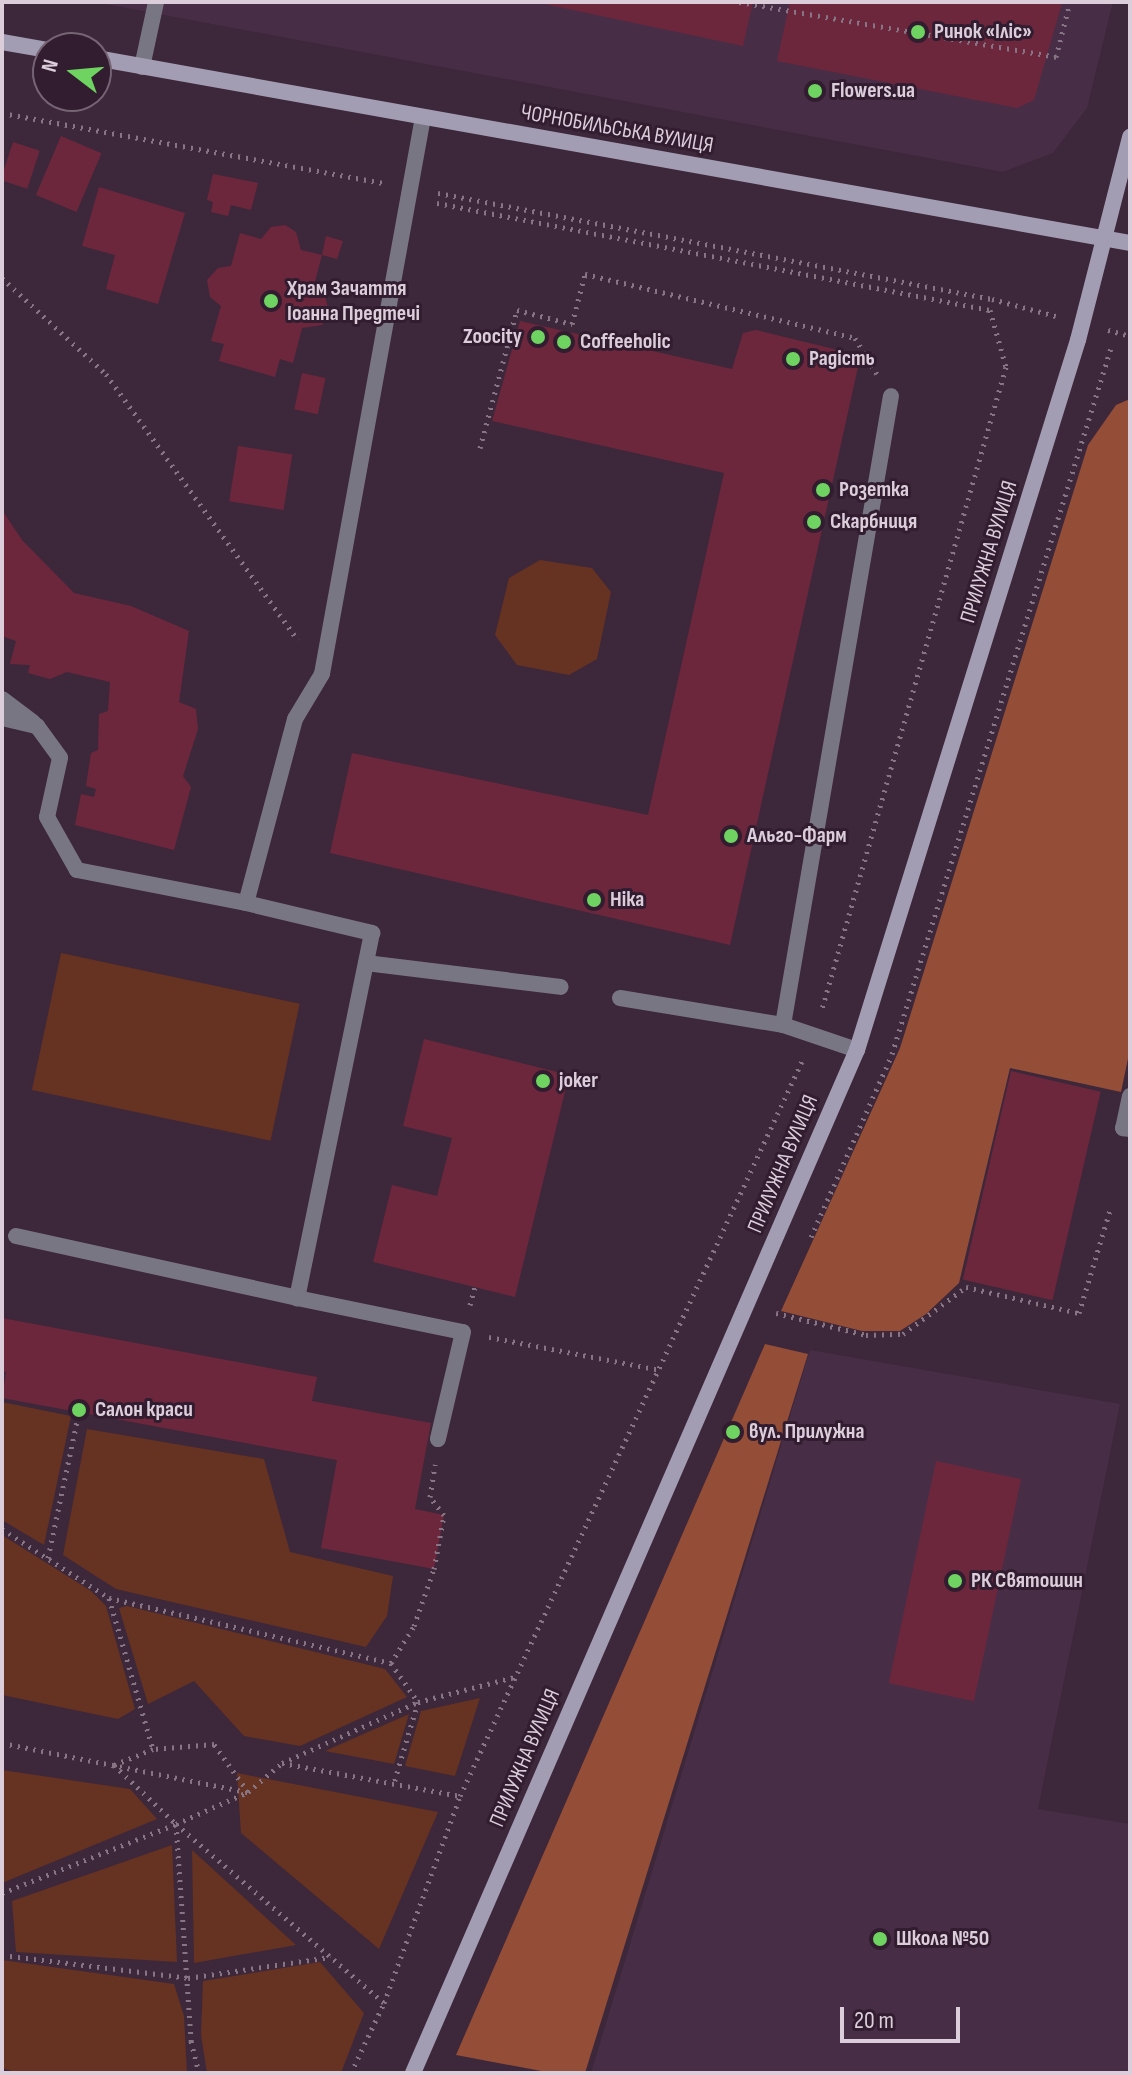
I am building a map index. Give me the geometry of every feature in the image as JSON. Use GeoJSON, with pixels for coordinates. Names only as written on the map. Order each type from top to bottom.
{"type":"FeatureCollection","features":[{"type":"Feature","properties":{"kind":"street"},"geometry":{"type":"LineString","coordinates":[[2,42],[32,47]]}},
{"type":"Feature","properties":{"kind":"street","name":"ЧОРНОБИЛЬСЬКА ВУЛИЦЯ"},"geometry":{"type":"LineString","coordinates":[[112,61],[1130,243]]}},
{"type":"Feature","properties":{"kind":"street","name":"ПРИЛУЖНА ВУЛИЦЯ"},"geometry":{"type":"LineString","coordinates":[[413,2073],[857,1050],[1067,379],[1101,238],[1130,137]]}},
{"type":"Feature","properties":{"kind":"lane"},"geometry":{"type":"LineString","coordinates":[[142,67],[156,2]]}},
{"type":"Feature","properties":{"kind":"lane"},"geometry":{"type":"LineString","coordinates":[[246,903],[295,719],[322,674],[413,193],[423,117]]}},
{"type":"Feature","properties":{"kind":"lane"},"geometry":{"type":"LineString","coordinates":[[783,1025],[891,396]]}},
{"type":"Feature","properties":{"kind":"lane"},"geometry":{"type":"LineString","coordinates":[[2,699],[37,726],[60,758],[47,817],[77,870],[246,903],[372,933],[297,1298]]}},
{"type":"Feature","properties":{"kind":"lane"},"geometry":{"type":"LineString","coordinates":[[2,718],[37,726]]}},
{"type":"Feature","properties":{"kind":"lane"},"geometry":{"type":"LineString","coordinates":[[366,963],[561,987]]}},
{"type":"Feature","properties":{"kind":"lane"},"geometry":{"type":"LineString","coordinates":[[620,998],[783,1025],[815,1033],[857,1050]]}},
{"type":"Feature","properties":{"kind":"lane"},"geometry":{"type":"LineString","coordinates":[[1130,1096],[1123,1128],[1130,1129]]}},
{"type":"Feature","properties":{"kind":"lane"},"geometry":{"type":"LineString","coordinates":[[16,1236],[463,1332],[438,1439]]}},
{"type":"Feature","properties":{"kind":"path"},"geometry":{"type":"LineString","coordinates":[[739,2],[777,6],[1056,57],[1070,2]]}},
{"type":"Feature","properties":{"kind":"path"},"geometry":{"type":"LineString","coordinates":[[2,113],[990,310],[1006,367],[815,1033],[661,1370],[460,1796],[384,2003],[351,2073]]}},
{"type":"Feature","properties":{"kind":"path"},"geometry":{"type":"LineString","coordinates":[[413,193],[992,299]]}},
{"type":"Feature","properties":{"kind":"path"},"geometry":{"type":"LineString","coordinates":[[480,448],[517,310],[572,324],[585,274],[855,338],[891,396]]}},
{"type":"Feature","properties":{"kind":"path"},"geometry":{"type":"LineString","coordinates":[[2,278],[106,374],[322,674]]}},
{"type":"Feature","properties":{"kind":"path"},"geometry":{"type":"LineString","coordinates":[[776,1313],[866,1335],[903,1334],[966,1287],[1079,1313],[1111,1207]]}},
{"type":"Feature","properties":{"kind":"path"},"geometry":{"type":"LineString","coordinates":[[463,1332],[661,1370]]}},
{"type":"Feature","properties":{"kind":"path"},"geometry":{"type":"LineString","coordinates":[[48,1558],[79,1412]]}},
{"type":"Feature","properties":{"kind":"path"},"geometry":{"type":"LineString","coordinates":[[391,1663],[414,1626],[434,1569],[444,1515],[430,1497],[438,1439]]}},
{"type":"Feature","properties":{"kind":"path"},"geometry":{"type":"LineString","coordinates":[[2,1529],[109,1598],[391,1663],[418,1702]]}},
{"type":"Feature","properties":{"kind":"path"},"geometry":{"type":"LineString","coordinates":[[109,1598],[153,1749]]}},
{"type":"Feature","properties":{"kind":"path"},"geometry":{"type":"LineString","coordinates":[[2,1893],[248,1792],[282,1763],[418,1702],[516,1677]]}},
{"type":"Feature","properties":{"kind":"path"},"geometry":{"type":"LineString","coordinates":[[394,1783],[418,1702]]}},
{"type":"Feature","properties":{"kind":"path"},"geometry":{"type":"LineString","coordinates":[[2,1743],[248,1792]]}},
{"type":"Feature","properties":{"kind":"path"},"geometry":{"type":"LineString","coordinates":[[114,1765],[153,1749],[214,1744],[248,1792]]}},
{"type":"Feature","properties":{"kind":"path"},"geometry":{"type":"LineString","coordinates":[[282,1763],[460,1796]]}},
{"type":"Feature","properties":{"kind":"path"},"geometry":{"type":"LineString","coordinates":[[114,1765],[176,1824],[384,2003]]}},
{"type":"Feature","properties":{"kind":"path"},"geometry":{"type":"LineString","coordinates":[[176,1824],[191,2041],[199,2073]]}},
{"type":"Feature","properties":{"kind":"path"},"geometry":{"type":"LineString","coordinates":[[2,1955],[188,1978],[331,1957]]}},
{"type":"Feature","properties":{"kind":"shaded area"},"geometry":{"type":"Polygon","coordinates":[[[95,2],[1113,2],[1087,108],[1053,153],[1003,172],[95,2]]]}},
{"type":"Feature","properties":{"kind":"shaded area"},"geometry":{"type":"Polygon","coordinates":[[[1130,399],[1130,1049],[1121,1092],[1010,1068],[959,1283],[926,1314],[900,1331],[862,1331],[781,1311],[900,1048],[1088,445],[1116,405],[1130,399]]]}},
{"type":"Feature","properties":{"kind":"shaded area"},"geometry":{"type":"Polygon","coordinates":[[[540,560],[592,568],[611,592],[597,659],[569,675],[517,665],[495,635],[509,578],[540,560]]]}},
{"type":"Feature","properties":{"kind":"shaded area"},"geometry":{"type":"Polygon","coordinates":[[[61,953],[300,1004],[271,1141],[32,1090],[61,953]]]}},
{"type":"Feature","properties":{"kind":"shaded area"},"geometry":{"type":"Polygon","coordinates":[[[765,1344],[808,1354],[585,2073],[552,2073],[456,2055],[765,1344]]]}},
{"type":"Feature","properties":{"kind":"shaded area"},"geometry":{"type":"Polygon","coordinates":[[[810,1350],[1120,1404],[1038,1809],[1130,1824],[1130,2073],[591,2073],[810,1350]]]}},
{"type":"Feature","properties":{"kind":"shaded area"},"geometry":{"type":"Polygon","coordinates":[[[2,1402],[71,1416],[44,1545],[2,1520],[2,1402]]]}},
{"type":"Feature","properties":{"kind":"shaded area"},"geometry":{"type":"Polygon","coordinates":[[[87,1429],[264,1459],[290,1552],[393,1576],[387,1616],[366,1647],[116,1589],[63,1555],[87,1429]]]}},
{"type":"Feature","properties":{"kind":"shaded area"},"geometry":{"type":"Polygon","coordinates":[[[2,1535],[91,1591],[106,1606],[135,1709],[118,1719],[2,1695],[2,1535]]]}},
{"type":"Feature","properties":{"kind":"shaded area"},"geometry":{"type":"Polygon","coordinates":[[[127,1606],[385,1669],[407,1697],[300,1746],[244,1736],[194,1681],[148,1704],[119,1608],[127,1606]]]}},
{"type":"Feature","properties":{"kind":"shaded area"},"geometry":{"type":"Polygon","coordinates":[[[480,1698],[455,1776],[405,1766],[421,1711],[480,1698]]]}},
{"type":"Feature","properties":{"kind":"shaded area"},"geometry":{"type":"Polygon","coordinates":[[[409,1714],[394,1764],[325,1751],[409,1714]]]}},
{"type":"Feature","properties":{"kind":"shaded area"},"geometry":{"type":"Polygon","coordinates":[[[2,1770],[130,1789],[157,1819],[2,1883],[2,1770]]]}},
{"type":"Feature","properties":{"kind":"shaded area"},"geometry":{"type":"Polygon","coordinates":[[[237,1773],[438,1812],[379,1949],[241,1833],[237,1773]]]}},
{"type":"Feature","properties":{"kind":"shaded area"},"geometry":{"type":"Polygon","coordinates":[[[172,1845],[177,1962],[16,1952],[12,1901],[172,1845]]]}},
{"type":"Feature","properties":{"kind":"shaded area"},"geometry":{"type":"Polygon","coordinates":[[[192,1850],[296,1945],[194,1963],[192,1850]]]}},
{"type":"Feature","properties":{"kind":"shaded area"},"geometry":{"type":"Polygon","coordinates":[[[2,1960],[174,1984],[184,2016],[187,2073],[18,2073],[2,2068],[2,1960]]]}},
{"type":"Feature","properties":{"kind":"shaded area"},"geometry":{"type":"Polygon","coordinates":[[[320,1962],[364,2013],[341,2073],[207,2073],[201,2035],[203,1981],[320,1962]]]}},
{"type":"Feature","properties":{"kind":"building"},"geometry":{"type":"Polygon","coordinates":[[[535,2],[753,2],[743,46],[535,2]]]}},
{"type":"Feature","properties":{"kind":"building","name":"Ринок «Іліс»"},"geometry":{"type":"Polygon","coordinates":[[[790,2],[1062,3],[1034,100],[1017,108],[777,61],[790,2]]]}},
{"type":"Feature","properties":{"kind":"building"},"geometry":{"type":"Polygon","coordinates":[[[61,136],[102,153],[76,212],[36,195],[61,136]]]}},
{"type":"Feature","properties":{"kind":"building"},"geometry":{"type":"Polygon","coordinates":[[[13,142],[40,151],[27,189],[2,180],[13,142]]]}},
{"type":"Feature","properties":{"kind":"building"},"geometry":{"type":"Polygon","coordinates":[[[213,174],[258,183],[251,210],[231,205],[228,216],[211,212],[213,202],[207,200],[213,174]]]}},
{"type":"Feature","properties":{"kind":"building"},"geometry":{"type":"Polygon","coordinates":[[[99,187],[185,213],[158,304],[106,289],[115,255],[82,246],[99,187]]]}},
{"type":"Feature","properties":{"kind":"building","name":"Храм Зачаття Іоанна Предтечі"},"geometry":{"type":"Polygon","coordinates":[[[285,225],[296,232],[301,250],[322,255],[313,289],[325,295],[329,313],[322,325],[302,328],[293,363],[280,359],[275,377],[219,361],[224,344],[211,341],[221,306],[210,297],[207,280],[218,268],[231,266],[240,233],[261,239],[271,227],[285,225]]]}},
{"type":"Feature","properties":{"kind":"building"},"geometry":{"type":"Polygon","coordinates":[[[326,236],[343,241],[337,259],[322,255],[326,236]]]}},
{"type":"Feature","properties":{"kind":"building"},"geometry":{"type":"Polygon","coordinates":[[[520,321],[732,369],[743,333],[756,330],[846,352],[858,367],[730,945],[330,853],[352,753],[648,815],[724,473],[492,421],[520,321]]]}},
{"type":"Feature","properties":{"kind":"building"},"geometry":{"type":"Polygon","coordinates":[[[302,373],[325,378],[318,414],[294,409],[302,373]]]}},
{"type":"Feature","properties":{"kind":"building"},"geometry":{"type":"Polygon","coordinates":[[[238,446],[292,455],[284,510],[229,501],[238,446]]]}},
{"type":"Feature","properties":{"kind":"building"},"geometry":{"type":"Polygon","coordinates":[[[2,510],[22,540],[74,593],[131,606],[189,631],[179,702],[196,709],[198,729],[183,776],[191,787],[174,850],[75,825],[81,794],[94,797],[96,789],[86,786],[91,753],[98,750],[99,714],[108,711],[110,682],[67,672],[50,679],[28,673],[30,665],[10,664],[16,641],[2,636],[2,510]]]}},
{"type":"Feature","properties":{"kind":"building"},"geometry":{"type":"Polygon","coordinates":[[[424,1039],[569,1075],[515,1297],[373,1262],[392,1185],[437,1196],[452,1138],[403,1126],[424,1039]]]}},
{"type":"Feature","properties":{"kind":"building"},"geometry":{"type":"Polygon","coordinates":[[[1011,1071],[1101,1092],[1053,1300],[963,1280],[1011,1071]]]}},
{"type":"Feature","properties":{"kind":"building"},"geometry":{"type":"Polygon","coordinates":[[[2,1318],[317,1377],[312,1401],[431,1423],[415,1509],[444,1515],[434,1569],[321,1548],[337,1460],[2,1398],[6,1372],[2,1371],[2,1318]]]}},
{"type":"Feature","properties":{"kind":"building","name":"РК Святошин"},"geometry":{"type":"Polygon","coordinates":[[[936,1461],[1021,1479],[974,1701],[889,1683],[936,1461]]]}},
{"type":"Feature","properties":{"kind":"place","name":"Ринок «Іліс»"},"geometry":{"type":"Point","coordinates":[918,32]}},
{"type":"Feature","properties":{"kind":"place","name":"Flowers.ua"},"geometry":{"type":"Point","coordinates":[815,91]}},
{"type":"Feature","properties":{"kind":"place","name":"Храм Зачаття Іоанна Предтечі"},"geometry":{"type":"Point","coordinates":[271,301]}},
{"type":"Feature","properties":{"kind":"place","name":"Zoocity"},"geometry":{"type":"Point","coordinates":[538,337]}},
{"type":"Feature","properties":{"kind":"place","name":"Coffeeholic"},"geometry":{"type":"Point","coordinates":[564,342]}},
{"type":"Feature","properties":{"kind":"place","name":"Радість"},"geometry":{"type":"Point","coordinates":[793,359]}},
{"type":"Feature","properties":{"kind":"place","name":"Розетка"},"geometry":{"type":"Point","coordinates":[823,490]}},
{"type":"Feature","properties":{"kind":"place","name":"Скарбниця"},"geometry":{"type":"Point","coordinates":[814,522]}},
{"type":"Feature","properties":{"kind":"place","name":"Альго-Фарм"},"geometry":{"type":"Point","coordinates":[731,836]}},
{"type":"Feature","properties":{"kind":"place","name":"Ніка"},"geometry":{"type":"Point","coordinates":[594,900]}},
{"type":"Feature","properties":{"kind":"place","name":"joker"},"geometry":{"type":"Point","coordinates":[543,1081]}},
{"type":"Feature","properties":{"kind":"place","name":"Салон краси"},"geometry":{"type":"Point","coordinates":[79,1410]}},
{"type":"Feature","properties":{"kind":"place","name":"вул. Прилужна"},"geometry":{"type":"Point","coordinates":[733,1432]}},
{"type":"Feature","properties":{"kind":"place","name":"РК Святошин"},"geometry":{"type":"Point","coordinates":[955,1581]}},
{"type":"Feature","properties":{"kind":"place","name":"Школа №50"},"geometry":{"type":"Point","coordinates":[880,1939]}}]}
